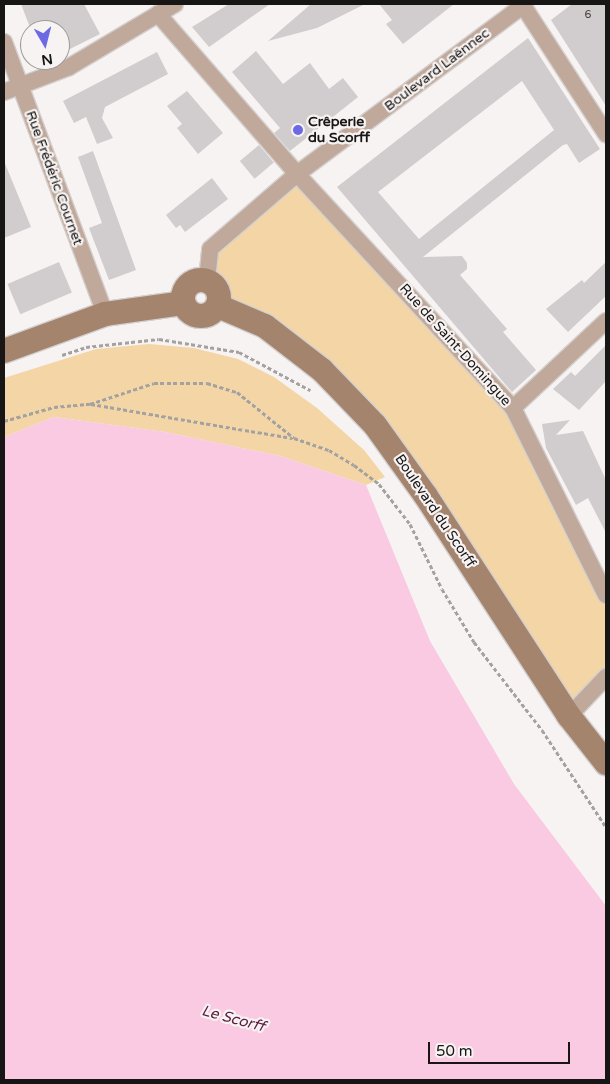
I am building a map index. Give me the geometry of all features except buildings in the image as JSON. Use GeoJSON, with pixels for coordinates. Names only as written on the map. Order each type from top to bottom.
{"type":"FeatureCollection","features":[{"type":"Feature","properties":{"kind":"main road"},"geometry":{"type":"LineString","coordinates":[[207,280],[219,291],[218,306],[204,316],[188,311],[183,303],[182,296],[188,284],[207,280]]}},
{"type":"Feature","properties":{"kind":"main road"},"geometry":{"type":"LineString","coordinates":[[4,351],[106,314],[183,303]]}},
{"type":"Feature","properties":{"kind":"main road","name":"Boulevard du Scorff"},"geometry":{"type":"LineString","coordinates":[[218,306],[265,326],[322,370],[375,425],[426,496],[569,716],[606,763]]}},
{"type":"Feature","properties":{"kind":"street"},"geometry":{"type":"LineString","coordinates":[[4,92],[69,67],[176,4]]}},
{"type":"Feature","properties":{"kind":"street"},"geometry":{"type":"LineString","coordinates":[[523,4],[606,134]]}},
{"type":"Feature","properties":{"kind":"street","name":"Boulevard Laënnec"},"geometry":{"type":"LineString","coordinates":[[207,280],[210,249],[297,174],[523,4]]}},
{"type":"Feature","properties":{"kind":"street","name":"Rue de Saint-Domingue"},"geometry":{"type":"LineString","coordinates":[[158,14],[297,174],[512,408],[606,595]]}},
{"type":"Feature","properties":{"kind":"street","name":"Rue Frédéric Cournet"},"geometry":{"type":"LineString","coordinates":[[4,42],[106,314]]}},
{"type":"Feature","properties":{"kind":"street"},"geometry":{"type":"LineString","coordinates":[[512,408],[606,321]]}},
{"type":"Feature","properties":{"kind":"street"},"geometry":{"type":"LineString","coordinates":[[569,716],[606,677]]}},
{"type":"Feature","properties":{"kind":"path"},"geometry":{"type":"LineString","coordinates":[[52,358],[86,347],[159,339],[239,352],[316,393]]}},
{"type":"Feature","properties":{"kind":"path"},"geometry":{"type":"LineString","coordinates":[[4,420],[54,407],[90,404],[154,383],[207,384],[237,392],[294,438]]}},
{"type":"Feature","properties":{"kind":"path"},"geometry":{"type":"LineString","coordinates":[[90,404],[294,438],[329,450],[379,484],[410,524],[442,589],[474,642],[542,730],[606,827]]}},
{"type":"Feature","properties":{"kind":"shaded area"},"geometry":{"type":"Polygon","coordinates":[[[297,174],[513,408],[606,595],[606,677],[569,716],[375,425],[220,299],[219,291],[207,280],[210,249],[297,174]]]}},
{"type":"Feature","properties":{"kind":"shaded area"},"geometry":{"type":"Polygon","coordinates":[[[149,344],[194,348],[238,359],[274,377],[317,408],[364,450],[385,477],[366,485],[280,456],[165,432],[54,417],[4,437],[4,378],[96,349],[149,344]]]}},
{"type":"Feature","properties":{"kind":"water","name":"Le Scorff"},"geometry":{"type":"Polygon","coordinates":[[[54,417],[165,432],[280,456],[366,485],[430,641],[514,784],[606,906],[606,1080],[4,1080],[4,437],[54,417]]]}},
{"type":"Feature","properties":{"kind":"place","name":"Crêperie du Scorff"},"geometry":{"type":"Point","coordinates":[298,130]}}]}
